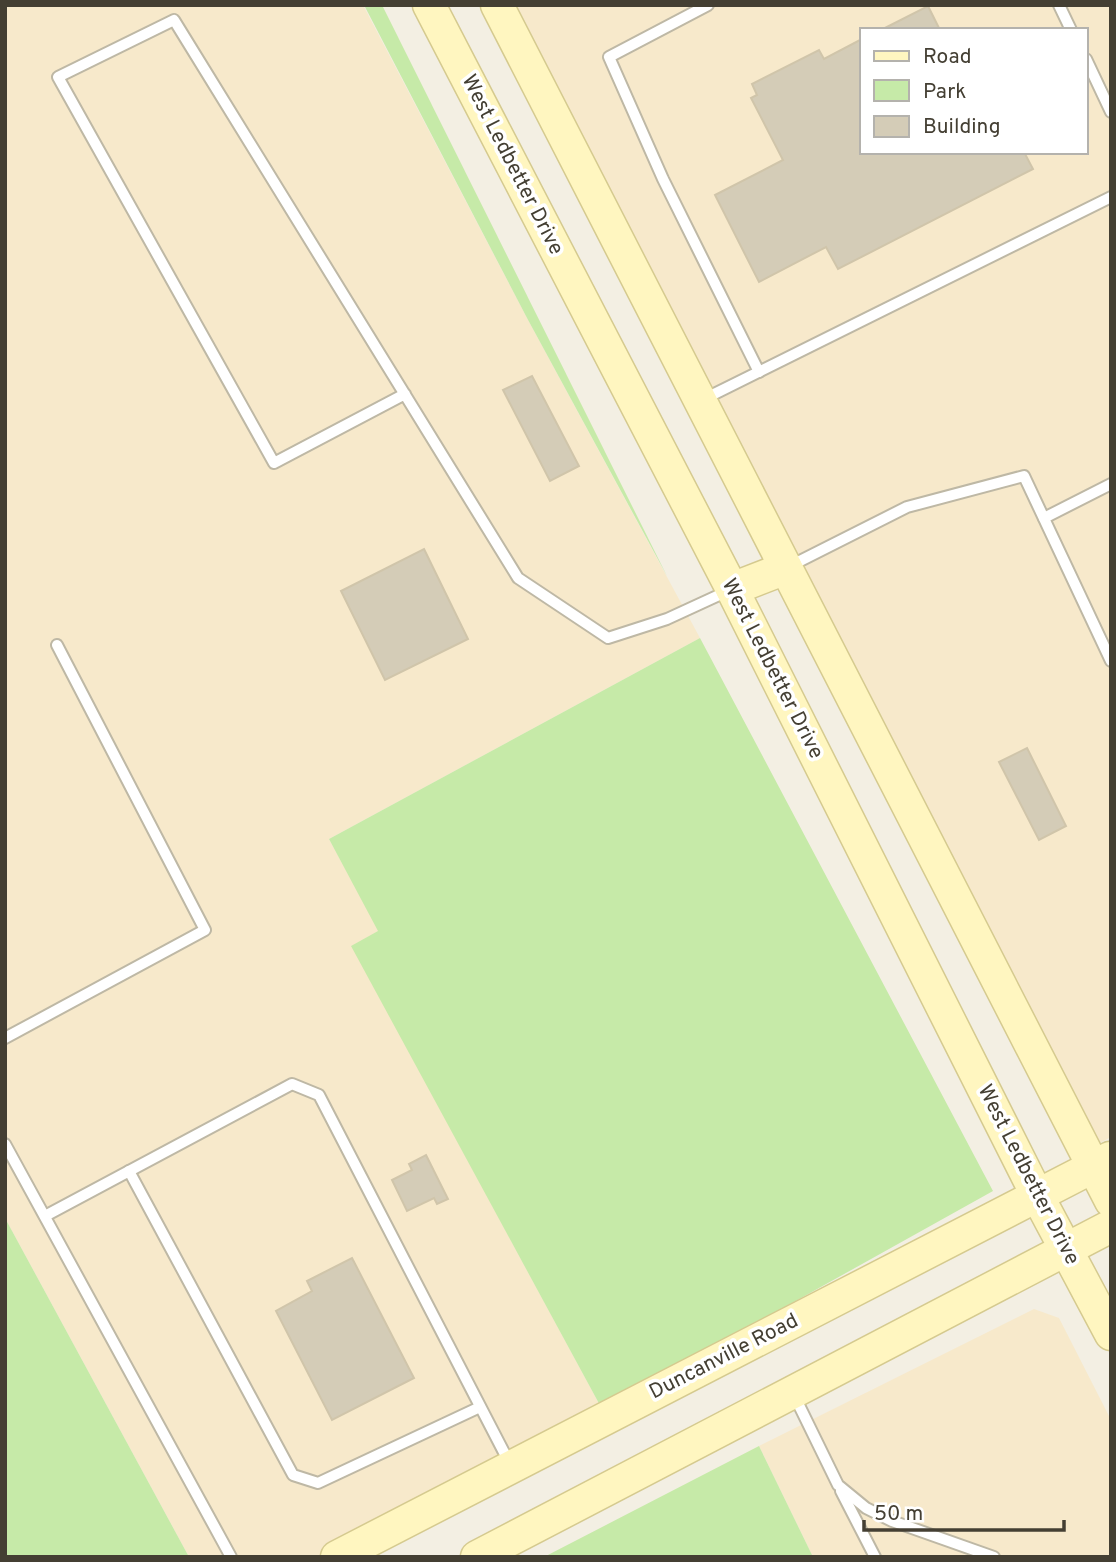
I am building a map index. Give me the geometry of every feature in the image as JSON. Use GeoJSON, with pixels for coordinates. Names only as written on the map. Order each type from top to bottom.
{"type":"FeatureCollection","features":[{"type":"Feature","properties":{"kind":"main road","name":"West Ledbetter Drive"},"geometry":{"type":"LineString","coordinates":[[429,5],[732,589],[1037,1195],[1111,1334]]}},
{"type":"Feature","properties":{"kind":"main road"},"geometry":{"type":"LineString","coordinates":[[497,5],[786,568],[1102,1162],[1111,1201]]}},
{"type":"Feature","properties":{"kind":"main road"},"geometry":{"type":"LineString","coordinates":[[732,589],[786,568]]}},
{"type":"Feature","properties":{"kind":"main road","name":"Duncanville Road"},"geometry":{"type":"LineString","coordinates":[[337,1557],[1102,1162]]}},
{"type":"Feature","properties":{"kind":"main road"},"geometry":{"type":"LineString","coordinates":[[477,1557],[1111,1226]]}},
{"type":"Feature","properties":{"kind":"lane"},"geometry":{"type":"LineString","coordinates":[[708,5],[609,57],[663,179],[759,372]]}},
{"type":"Feature","properties":{"kind":"lane"},"geometry":{"type":"LineString","coordinates":[[1059,5],[1070,28]]}},
{"type":"Feature","properties":{"kind":"lane"},"geometry":{"type":"LineString","coordinates":[[405,394],[274,463],[58,77],[174,20],[405,394],[518,578],[608,638],[667,619],[732,589]]}},
{"type":"Feature","properties":{"kind":"lane"},"geometry":{"type":"LineString","coordinates":[[1088,63],[1111,113]]}},
{"type":"Feature","properties":{"kind":"lane"},"geometry":{"type":"LineString","coordinates":[[700,401],[1111,197]]}},
{"type":"Feature","properties":{"kind":"lane"},"geometry":{"type":"LineString","coordinates":[[786,568],[907,507],[1024,476],[1111,662]]}},
{"type":"Feature","properties":{"kind":"lane"},"geometry":{"type":"LineString","coordinates":[[1044,518],[1111,484]]}},
{"type":"Feature","properties":{"kind":"lane"},"geometry":{"type":"LineString","coordinates":[[5,1038],[205,930],[57,645]]}},
{"type":"Feature","properties":{"kind":"lane"},"geometry":{"type":"LineString","coordinates":[[45,1216],[292,1084],[319,1095],[511,1467]]}},
{"type":"Feature","properties":{"kind":"lane"},"geometry":{"type":"LineString","coordinates":[[5,1144],[231,1557]]}},
{"type":"Feature","properties":{"kind":"lane"},"geometry":{"type":"LineString","coordinates":[[129,1171],[293,1475],[318,1483],[481,1407]]}},
{"type":"Feature","properties":{"kind":"lane"},"geometry":{"type":"LineString","coordinates":[[793,1392],[876,1557]]}},
{"type":"Feature","properties":{"kind":"lane"},"geometry":{"type":"LineString","coordinates":[[838,1485],[866,1508],[892,1521],[994,1557]]}},
{"type":"Feature","properties":{"kind":"shaded area"},"geometry":{"type":"Polygon","coordinates":[[[5,5],[363,5],[527,318],[700,638],[329,839],[379,931],[352,946],[602,1409],[329,1557],[189,1557],[5,1218],[5,5]]]}},
{"type":"Feature","properties":{"kind":"shaded area"},"geometry":{"type":"Polygon","coordinates":[[[512,5],[1111,5],[1111,1137],[1094,1146],[512,5]]]}},
{"type":"Feature","properties":{"kind":"shaded area"},"geometry":{"type":"Polygon","coordinates":[[[1034,1309],[1059,1318],[1111,1420],[1111,1557],[813,1557],[759,1446],[1034,1309]]]}},
{"type":"Feature","properties":{"kind":"green space"},"geometry":{"type":"Polygon","coordinates":[[[364,5],[382,5],[667,576],[527,318],[364,5]]]}},
{"type":"Feature","properties":{"kind":"green space"},"geometry":{"type":"Polygon","coordinates":[[[700,638],[993,1191],[602,1409],[351,946],[378,931],[329,839],[700,638]]]}},
{"type":"Feature","properties":{"kind":"green space"},"geometry":{"type":"Polygon","coordinates":[[[5,1218],[189,1557],[5,1557],[5,1218]]]}},
{"type":"Feature","properties":{"kind":"green space"},"geometry":{"type":"Polygon","coordinates":[[[759,1446],[813,1557],[544,1557],[759,1446]]]}},
{"type":"Feature","properties":{"kind":"building"},"geometry":{"type":"Polygon","coordinates":[[[928,6],[939,28],[885,28],[928,6]]]}},
{"type":"Feature","properties":{"kind":"building"},"geometry":{"type":"Polygon","coordinates":[[[860,40],[860,154],[1025,154],[1033,169],[838,269],[826,247],[759,282],[715,195],[783,160],[751,98],[757,95],[752,84],[819,50],[824,59],[860,40]]]}},
{"type":"Feature","properties":{"kind":"building"},"geometry":{"type":"Polygon","coordinates":[[[532,376],[579,466],[550,481],[503,390],[532,376]]]}},
{"type":"Feature","properties":{"kind":"building"},"geometry":{"type":"Polygon","coordinates":[[[424,549],[468,639],[385,680],[341,591],[424,549]]]}},
{"type":"Feature","properties":{"kind":"building"},"geometry":{"type":"Polygon","coordinates":[[[1027,748],[1066,826],[1039,840],[999,762],[1027,748]]]}},
{"type":"Feature","properties":{"kind":"building"},"geometry":{"type":"Polygon","coordinates":[[[426,1155],[448,1199],[437,1204],[434,1198],[407,1211],[392,1180],[412,1170],[409,1164],[426,1155]]]}},
{"type":"Feature","properties":{"kind":"building"},"geometry":{"type":"Polygon","coordinates":[[[352,1258],[414,1378],[332,1420],[276,1311],[312,1291],[307,1281],[352,1258]]]}}]}
